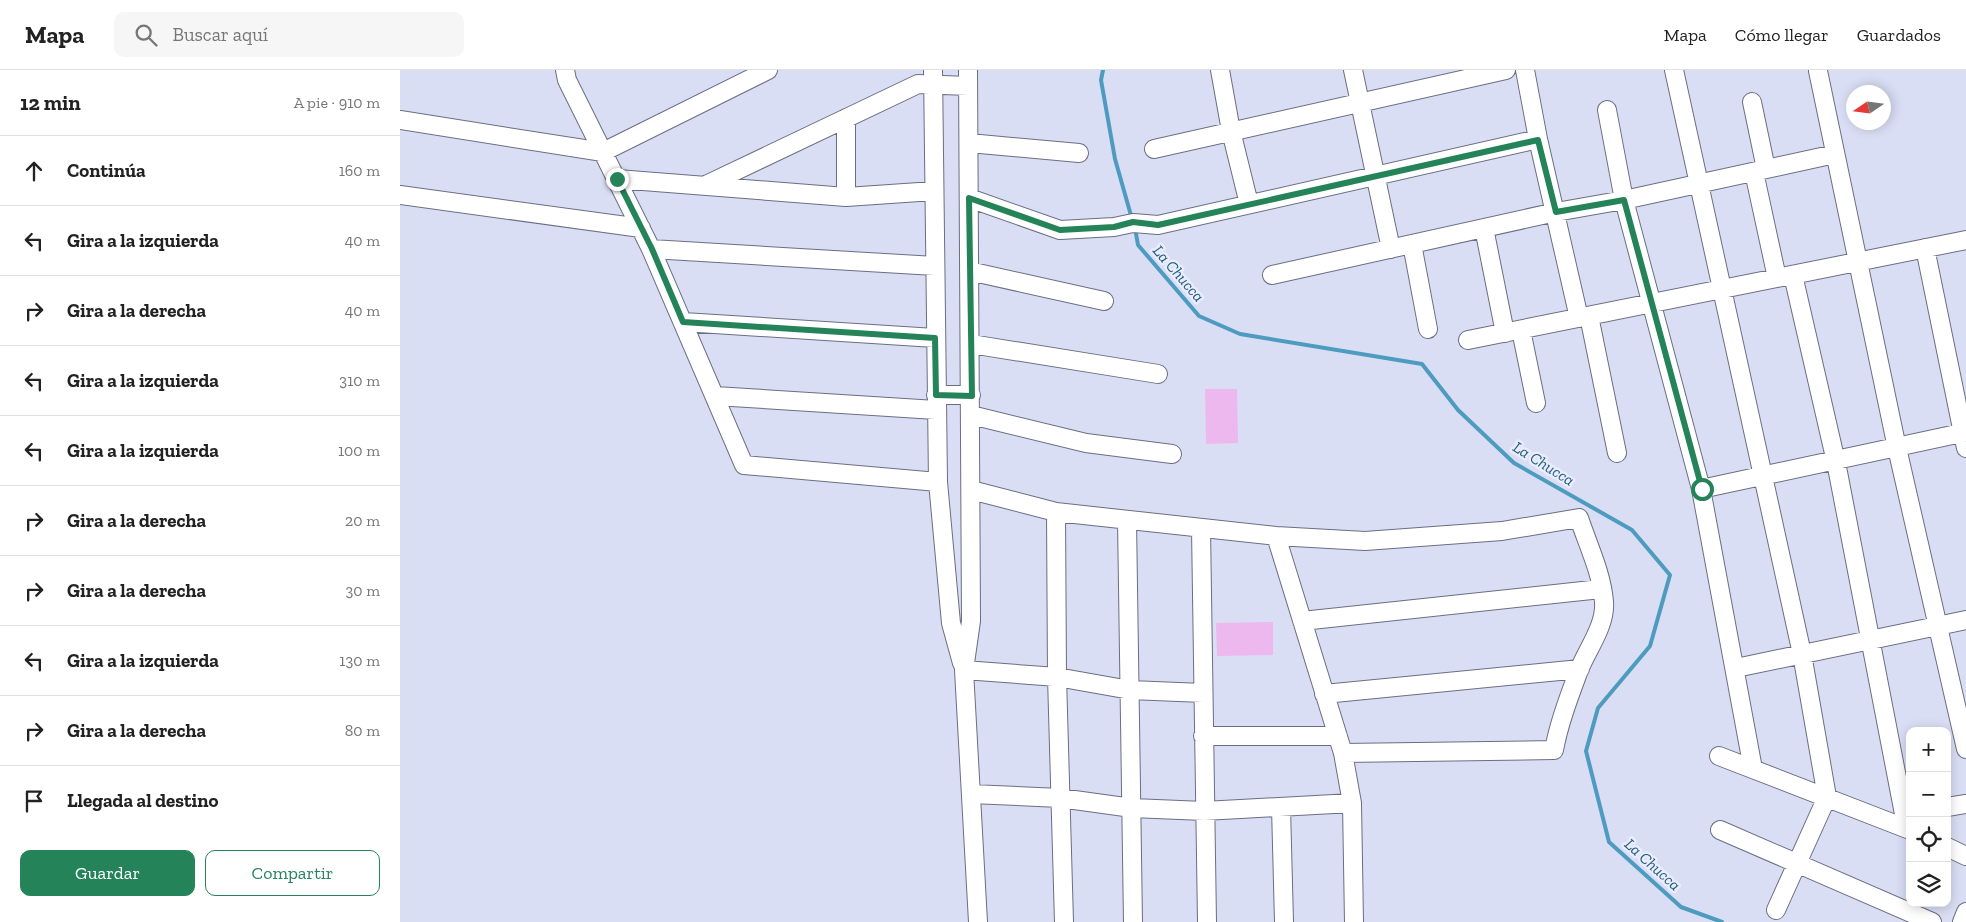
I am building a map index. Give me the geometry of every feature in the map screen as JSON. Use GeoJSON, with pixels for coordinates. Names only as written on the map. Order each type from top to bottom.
{"type":"FeatureCollection","features":[{"type":"Feature","properties":{"kind":"street"},"geometry":{"type":"LineString","coordinates":[[565,70],[567,80],[652,249],[744,465],[938,482]]}},
{"type":"Feature","properties":{"kind":"street"},"geometry":{"type":"LineString","coordinates":[[400,120],[603,152],[768,70]]}},
{"type":"Feature","properties":{"kind":"street"},"geometry":{"type":"LineString","coordinates":[[1220,70],[1231,131],[1249,204]]}},
{"type":"Feature","properties":{"kind":"street"},"geometry":{"type":"LineString","coordinates":[[1353,70],[1391,249]]}},
{"type":"Feature","properties":{"kind":"street"},"geometry":{"type":"LineString","coordinates":[[1154,150],[1506,70]]}},
{"type":"Feature","properties":{"kind":"street"},"geometry":{"type":"LineString","coordinates":[[1525,70],[1538,140],[1617,452]]}},
{"type":"Feature","properties":{"kind":"street"},"geometry":{"type":"LineString","coordinates":[[1674,70],[1720,289],[1764,474],[1802,654],[1827,797],[1776,910]]}},
{"type":"Feature","properties":{"kind":"street"},"geometry":{"type":"LineString","coordinates":[[1818,70],[1897,448],[1966,749]]}},
{"type":"Feature","properties":{"kind":"street"},"geometry":{"type":"LineString","coordinates":[[933,78],[938,482],[952,624],[964,670],[978,922]]}},
{"type":"Feature","properties":{"kind":"street"},"geometry":{"type":"LineString","coordinates":[[705,186],[918,84],[933,78],[968,78],[972,396],[972,621],[964,670]]}},
{"type":"Feature","properties":{"kind":"street"},"geometry":{"type":"LineString","coordinates":[[1752,102],[1760,170],[1785,276],[1836,462],[1906,808]]}},
{"type":"Feature","properties":{"kind":"street"},"geometry":{"type":"LineString","coordinates":[[1607,110],[1624,200],[1650,304],[1702,489],[1753,769]]}},
{"type":"Feature","properties":{"kind":"street"},"geometry":{"type":"LineString","coordinates":[[846,118],[846,197]]}},
{"type":"Feature","properties":{"kind":"street"},"geometry":{"type":"LineString","coordinates":[[969,198],[1060,230],[1114,227],[1133,222],[1158,225],[1538,140]]}},
{"type":"Feature","properties":{"kind":"street"},"geometry":{"type":"LineString","coordinates":[[969,143],[1079,153]]}},
{"type":"Feature","properties":{"kind":"street"},"geometry":{"type":"LineString","coordinates":[[1272,276],[1556,212],[1624,200],[1835,154]]}},
{"type":"Feature","properties":{"kind":"street"},"geometry":{"type":"LineString","coordinates":[[617,179],[846,197],[934,191]]}},
{"type":"Feature","properties":{"kind":"street"},"geometry":{"type":"LineString","coordinates":[[400,195],[641,228]]}},
{"type":"Feature","properties":{"kind":"street"},"geometry":{"type":"LineString","coordinates":[[1484,228],[1513,331],[1536,403]]}},
{"type":"Feature","properties":{"kind":"street"},"geometry":{"type":"LineString","coordinates":[[1468,340],[1966,240]]}},
{"type":"Feature","properties":{"kind":"street"},"geometry":{"type":"LineString","coordinates":[[1412,244],[1428,329]]}},
{"type":"Feature","properties":{"kind":"street"},"geometry":{"type":"LineString","coordinates":[[1702,489],[1764,474],[1836,462],[1897,448],[1965,438],[1925,248]]}},
{"type":"Feature","properties":{"kind":"street"},"geometry":{"type":"LineString","coordinates":[[652,249],[935,266]]}},
{"type":"Feature","properties":{"kind":"street"},"geometry":{"type":"LineString","coordinates":[[970,272],[1104,301]]}},
{"type":"Feature","properties":{"kind":"street"},"geometry":{"type":"LineString","coordinates":[[683,322],[935,338]]}},
{"type":"Feature","properties":{"kind":"street"},"geometry":{"type":"LineString","coordinates":[[971,344],[1158,374]]}},
{"type":"Feature","properties":{"kind":"street"},"geometry":{"type":"LineString","coordinates":[[715,396],[936,402],[972,396]]}},
{"type":"Feature","properties":{"kind":"street"},"geometry":{"type":"LineString","coordinates":[[971,415],[1086,443],[1172,454]]}},
{"type":"Feature","properties":{"kind":"street"},"geometry":{"type":"LineString","coordinates":[[971,490],[1056,512],[1276,536],[1365,541],[1502,531],[1579,518],[1600,579],[1604,604],[1601,617],[1559,724],[1554,750],[1343,753]]}},
{"type":"Feature","properties":{"kind":"street"},"geometry":{"type":"LineString","coordinates":[[1056,512],[1057,677],[1064,922]]}},
{"type":"Feature","properties":{"kind":"street"},"geometry":{"type":"LineString","coordinates":[[1127,520],[1133,922]]}},
{"type":"Feature","properties":{"kind":"street"},"geometry":{"type":"LineString","coordinates":[[1201,528],[1207,922]]}},
{"type":"Feature","properties":{"kind":"street"},"geometry":{"type":"LineString","coordinates":[[1276,536],[1343,753],[1352,803],[1354,922]]}},
{"type":"Feature","properties":{"kind":"street"},"geometry":{"type":"LineString","coordinates":[[1302,620],[1601,589]]}},
{"type":"Feature","properties":{"kind":"street"},"geometry":{"type":"LineString","coordinates":[[1736,668],[1966,620]]}},
{"type":"Feature","properties":{"kind":"street"},"geometry":{"type":"LineString","coordinates":[[1324,694],[1580,669]]}},
{"type":"Feature","properties":{"kind":"street"},"geometry":{"type":"LineString","coordinates":[[964,670],[1057,677],[1130,690],[1203,693]]}},
{"type":"Feature","properties":{"kind":"street"},"geometry":{"type":"LineString","coordinates":[[1203,736],[1338,736]]}},
{"type":"Feature","properties":{"kind":"street"},"geometry":{"type":"LineString","coordinates":[[1719,756],[1906,828]]}},
{"type":"Feature","properties":{"kind":"street"},"geometry":{"type":"LineString","coordinates":[[971,794],[1060,798],[1132,808],[1204,811],[1352,803]]}},
{"type":"Feature","properties":{"kind":"street"},"geometry":{"type":"LineString","coordinates":[[1951,806],[1966,804]]}},
{"type":"Feature","properties":{"kind":"street"},"geometry":{"type":"LineString","coordinates":[[1281,807],[1284,922]]}},
{"type":"Feature","properties":{"kind":"street"},"geometry":{"type":"LineString","coordinates":[[1881,817],[1906,813]]}},
{"type":"Feature","properties":{"kind":"street"},"geometry":{"type":"LineString","coordinates":[[1720,830],[1932,922]]}},
{"type":"Feature","properties":{"kind":"street"},"geometry":{"type":"LineString","coordinates":[[1951,849],[1966,856]]}},
{"type":"Feature","properties":{"kind":"street"},"geometry":{"type":"LineString","coordinates":[[1962,922],[1966,912]]}},
{"type":"Feature","properties":{"kind":"shaded area"},"geometry":{"type":"Polygon","coordinates":[[[1205,389],[1237,389],[1238,443],[1206,444],[1205,389]]]}},
{"type":"Feature","properties":{"kind":"shaded area"},"geometry":{"type":"Polygon","coordinates":[[[1273,622],[1273,655],[1217,656],[1216,623],[1273,622]]]}},
{"type":"Feature","properties":{"kind":"waterway","name":"La Chucca"},"geometry":{"type":"LineString","coordinates":[[1103,70],[1101,80],[1115,159],[1132,219]]}},
{"type":"Feature","properties":{"kind":"waterway","name":"La Chucca"},"geometry":{"type":"LineString","coordinates":[[1135,228],[1138,245],[1199,316],[1240,334],[1422,364],[1458,410],[1514,463],[1632,530],[1670,575],[1650,646],[1598,708],[1586,751],[1609,842],[1681,907],[1722,922]]}},
{"type":"Feature","properties":{"kind":"route"},"geometry":{"type":"LineString","coordinates":[[617,179],[652,249],[683,322],[935,338],[936,395],[972,396],[969,198],[1060,230],[1114,227],[1133,222],[1158,225],[1538,140],[1556,212],[1624,200],[1650,304],[1702,489]]}}]}
